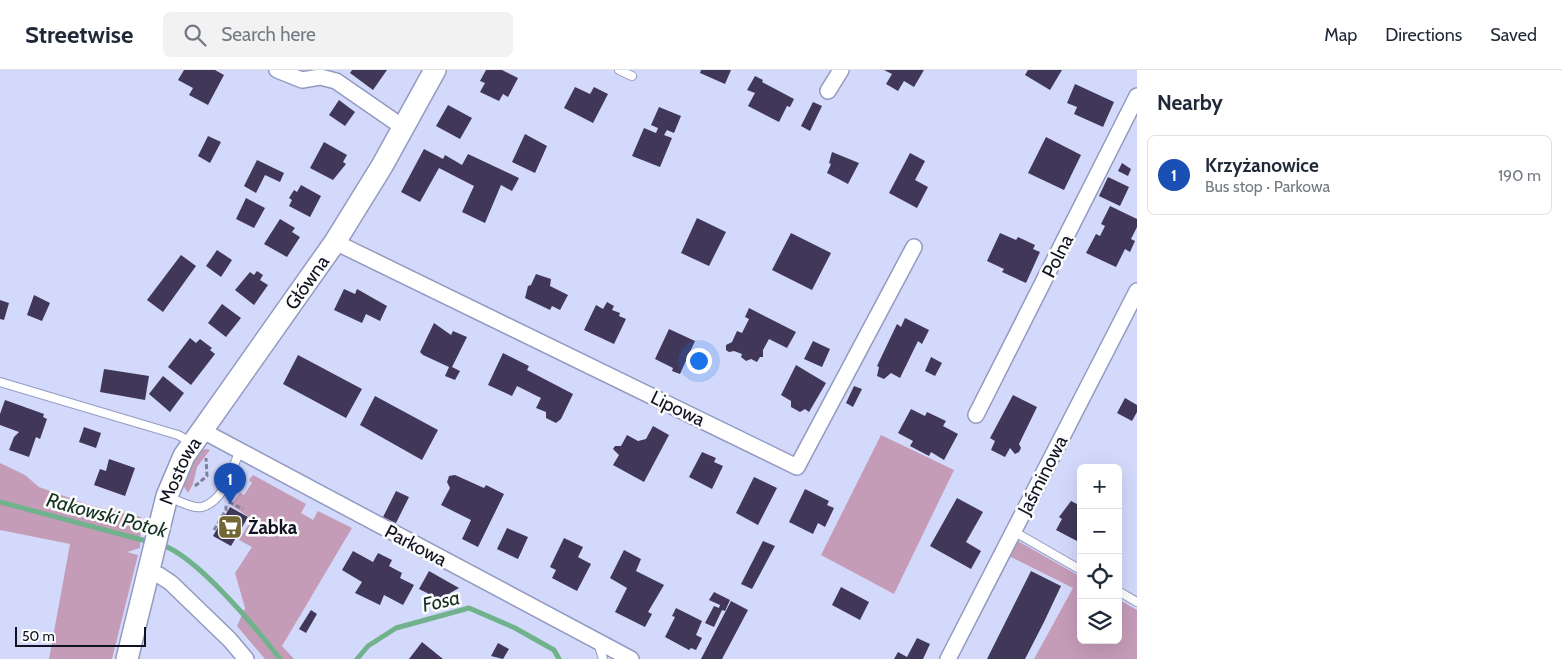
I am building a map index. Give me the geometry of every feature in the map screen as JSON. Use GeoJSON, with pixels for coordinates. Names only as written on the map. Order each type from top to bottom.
{"type":"FeatureCollection","features":[{"type":"Feature","properties":{"kind":"street"},"geometry":{"type":"LineString","coordinates":[[277,70],[302,80],[320,77],[336,81],[404,128]]}},
{"type":"Feature","properties":{"kind":"street","name":"Główna"},"geometry":{"type":"LineString","coordinates":[[196,436],[335,242],[404,128],[435,70]]}},
{"type":"Feature","properties":{"kind":"street"},"geometry":{"type":"LineString","coordinates":[[828,92],[841,70]]}},
{"type":"Feature","properties":{"kind":"street","name":"Polna"},"geometry":{"type":"LineString","coordinates":[[976,415],[1137,96]]}},
{"type":"Feature","properties":{"kind":"street","name":"Lipowa"},"geometry":{"type":"LineString","coordinates":[[335,242],[797,466],[914,247]]}},
{"type":"Feature","properties":{"kind":"street","name":"Jaśminowa"},"geometry":{"type":"LineString","coordinates":[[948,659],[1137,291]]}},
{"type":"Feature","properties":{"kind":"street","name":"Parkowa"},"geometry":{"type":"LineString","coordinates":[[196,436],[239,452],[631,659]]}},
{"type":"Feature","properties":{"kind":"street","name":"Mostowa"},"geometry":{"type":"LineString","coordinates":[[127,659],[167,496],[196,436]]}},
{"type":"Feature","properties":{"kind":"street"},"geometry":{"type":"LineString","coordinates":[[150,563],[159,575],[171,583],[230,640],[246,659]]}},
{"type":"Feature","properties":{"kind":"lane"},"geometry":{"type":"LineString","coordinates":[[619,70],[632,76]]}},
{"type":"Feature","properties":{"kind":"lane"},"geometry":{"type":"LineString","coordinates":[[0,382],[178,435],[196,436]]}},
{"type":"Feature","properties":{"kind":"lane"},"geometry":{"type":"LineString","coordinates":[[167,496],[202,507],[210,502],[228,480],[239,452]]}},
{"type":"Feature","properties":{"kind":"lane"},"geometry":{"type":"LineString","coordinates":[[1013,531],[1077,568]]}},
{"type":"Feature","properties":{"kind":"lane"},"geometry":{"type":"LineString","coordinates":[[1122,593],[1137,602]]}},
{"type":"Feature","properties":{"kind":"lane"},"geometry":{"type":"LineString","coordinates":[[598,641],[603,659]]}},
{"type":"Feature","properties":{"kind":"path"},"geometry":{"type":"LineString","coordinates":[[195,486],[207,476],[206,458]]}},
{"type":"Feature","properties":{"kind":"path"},"geometry":{"type":"LineString","coordinates":[[227,500],[243,509]]}},
{"type":"Feature","properties":{"kind":"shaded area"},"geometry":{"type":"Polygon","coordinates":[[[881,435],[954,470],[894,594],[821,555],[881,435]]]}},
{"type":"Feature","properties":{"kind":"shaded area"},"geometry":{"type":"Polygon","coordinates":[[[200,450],[210,450],[197,467],[193,484],[188,493],[184,487],[185,475],[200,450]]]}},
{"type":"Feature","properties":{"kind":"shaded area"},"geometry":{"type":"Polygon","coordinates":[[[0,463],[25,475],[39,487],[89,505],[141,517],[140,548],[127,552],[138,555],[112,659],[49,659],[70,544],[0,530],[0,463]]]}},
{"type":"Feature","properties":{"kind":"shaded area"},"geometry":{"type":"Polygon","coordinates":[[[253,475],[306,504],[301,513],[313,520],[318,511],[352,528],[282,646],[294,659],[265,659],[237,626],[245,608],[235,573],[252,547],[239,540],[252,519],[231,505],[240,493],[244,495],[252,483],[249,480],[253,475]]]}},
{"type":"Feature","properties":{"kind":"shaded area"},"geometry":{"type":"Polygon","coordinates":[[[1018,541],[1077,575],[1077,644],[1122,644],[1122,601],[1137,610],[1137,659],[1034,659],[1073,588],[1009,556],[1018,541]]]}},
{"type":"Feature","properties":{"kind":"building"},"geometry":{"type":"Polygon","coordinates":[[[184,70],[215,70],[224,75],[208,105],[189,95],[193,88],[178,80],[184,70]]]}},
{"type":"Feature","properties":{"kind":"building"},"geometry":{"type":"Polygon","coordinates":[[[352,70],[387,70],[373,90],[350,73],[352,70]]]}},
{"type":"Feature","properties":{"kind":"building"},"geometry":{"type":"Polygon","coordinates":[[[486,70],[502,70],[518,78],[508,97],[503,94],[499,101],[480,92],[485,83],[480,81],[486,70]]]}},
{"type":"Feature","properties":{"kind":"building"},"geometry":{"type":"Polygon","coordinates":[[[701,70],[731,70],[725,84],[700,73],[701,70]]]}},
{"type":"Feature","properties":{"kind":"building"},"geometry":{"type":"Polygon","coordinates":[[[884,70],[924,70],[914,87],[904,81],[898,91],[886,84],[892,74],[884,70]]]}},
{"type":"Feature","properties":{"kind":"building"},"geometry":{"type":"Polygon","coordinates":[[[1028,70],[1062,70],[1050,90],[1025,75],[1028,70]]]}},
{"type":"Feature","properties":{"kind":"building"},"geometry":{"type":"Polygon","coordinates":[[[755,76],[763,80],[762,82],[794,99],[790,107],[787,106],[779,122],[748,106],[755,93],[747,90],[755,76]]]}},
{"type":"Feature","properties":{"kind":"building"},"geometry":{"type":"Polygon","coordinates":[[[1075,84],[1114,102],[1103,127],[1074,114],[1077,107],[1067,103],[1075,84]]]}},
{"type":"Feature","properties":{"kind":"building"},"geometry":{"type":"Polygon","coordinates":[[[575,87],[590,94],[594,87],[608,94],[593,123],[564,108],[575,87]]]}},
{"type":"Feature","properties":{"kind":"building"},"geometry":{"type":"Polygon","coordinates":[[[339,100],[355,112],[345,126],[329,115],[339,100]]]}},
{"type":"Feature","properties":{"kind":"building"},"geometry":{"type":"Polygon","coordinates":[[[813,102],[822,106],[810,131],[801,126],[813,102]]]}},
{"type":"Feature","properties":{"kind":"building"},"geometry":{"type":"Polygon","coordinates":[[[448,105],[472,118],[460,139],[436,126],[448,105]]]}},
{"type":"Feature","properties":{"kind":"building"},"geometry":{"type":"Polygon","coordinates":[[[659,107],[681,116],[674,133],[667,130],[664,135],[672,138],[660,167],[632,156],[644,128],[656,133],[658,128],[651,125],[659,107]]]}},
{"type":"Feature","properties":{"kind":"building"},"geometry":{"type":"Polygon","coordinates":[[[525,134],[547,146],[535,173],[512,162],[525,134]]]}},
{"type":"Feature","properties":{"kind":"building"},"geometry":{"type":"Polygon","coordinates":[[[208,136],[221,142],[210,163],[198,156],[208,136]]]}},
{"type":"Feature","properties":{"kind":"building"},"geometry":{"type":"Polygon","coordinates":[[[1046,137],[1081,155],[1064,190],[1028,173],[1046,137]]]}},
{"type":"Feature","properties":{"kind":"building"},"geometry":{"type":"Polygon","coordinates":[[[324,142],[347,155],[343,162],[346,164],[333,180],[310,168],[324,142]]]}},
{"type":"Feature","properties":{"kind":"building"},"geometry":{"type":"Polygon","coordinates":[[[424,149],[443,159],[445,155],[462,165],[468,154],[519,178],[512,191],[501,185],[485,223],[462,212],[474,186],[439,168],[420,202],[401,192],[424,149]]]}},
{"type":"Feature","properties":{"kind":"building"},"geometry":{"type":"Polygon","coordinates":[[[832,152],[859,163],[848,184],[827,173],[831,164],[829,163],[832,152]]]}},
{"type":"Feature","properties":{"kind":"building"},"geometry":{"type":"Polygon","coordinates":[[[910,153],[925,161],[915,180],[928,187],[917,208],[889,193],[910,153]]]}},
{"type":"Feature","properties":{"kind":"building"},"geometry":{"type":"Polygon","coordinates":[[[257,160],[284,173],[280,182],[265,175],[256,193],[244,186],[257,160]]]}},
{"type":"Feature","properties":{"kind":"building"},"geometry":{"type":"Polygon","coordinates":[[[1122,163],[1131,169],[1128,176],[1118,171],[1122,163]]]}},
{"type":"Feature","properties":{"kind":"building"},"geometry":{"type":"Polygon","coordinates":[[[1108,177],[1129,187],[1120,206],[1099,196],[1108,177]]]}},
{"type":"Feature","properties":{"kind":"building"},"geometry":{"type":"Polygon","coordinates":[[[301,185],[321,196],[310,217],[289,206],[292,200],[289,198],[294,190],[297,192],[301,185]]]}},
{"type":"Feature","properties":{"kind":"building"},"geometry":{"type":"Polygon","coordinates":[[[246,198],[265,208],[254,228],[236,219],[246,198]]]}},
{"type":"Feature","properties":{"kind":"building"},"geometry":{"type":"Polygon","coordinates":[[[1110,206],[1137,219],[1137,227],[1131,239],[1135,241],[1130,252],[1125,249],[1116,267],[1086,253],[1096,234],[1100,236],[1105,226],[1101,224],[1110,206]]]}},
{"type":"Feature","properties":{"kind":"building"},"geometry":{"type":"Polygon","coordinates":[[[697,218],[726,232],[709,266],[681,253],[697,218]]]}},
{"type":"Feature","properties":{"kind":"building"},"geometry":{"type":"Polygon","coordinates":[[[280,219],[295,228],[292,232],[300,237],[287,257],[264,244],[280,219]]]}},
{"type":"Feature","properties":{"kind":"building"},"geometry":{"type":"Polygon","coordinates":[[[791,233],[831,253],[812,290],[772,270],[791,233]]]}},
{"type":"Feature","properties":{"kind":"building"},"geometry":{"type":"Polygon","coordinates":[[[1000,233],[1016,240],[1018,237],[1035,245],[1033,249],[1040,252],[1026,283],[1002,272],[1004,269],[987,261],[1000,233]]]}},
{"type":"Feature","properties":{"kind":"building"},"geometry":{"type":"Polygon","coordinates":[[[217,250],[232,260],[221,277],[206,266],[217,250]]]}},
{"type":"Feature","properties":{"kind":"building"},"geometry":{"type":"Polygon","coordinates":[[[181,255],[196,266],[163,312],[147,300],[181,255]]]}},
{"type":"Feature","properties":{"kind":"building"},"geometry":{"type":"Polygon","coordinates":[[[257,271],[263,275],[260,280],[268,285],[254,305],[235,290],[250,272],[254,275],[257,271]]]}},
{"type":"Feature","properties":{"kind":"building"},"geometry":{"type":"Polygon","coordinates":[[[536,274],[551,279],[550,286],[568,295],[560,310],[552,306],[550,310],[525,298],[528,286],[531,285],[536,274]]]}},
{"type":"Feature","properties":{"kind":"building"},"geometry":{"type":"Polygon","coordinates":[[[344,289],[355,294],[357,289],[387,306],[380,321],[366,314],[362,323],[334,310],[344,289]]]}},
{"type":"Feature","properties":{"kind":"building"},"geometry":{"type":"Polygon","coordinates":[[[34,295],[50,303],[42,321],[27,315],[34,295]]]}},
{"type":"Feature","properties":{"kind":"building"},"geometry":{"type":"Polygon","coordinates":[[[0,300],[9,303],[4,320],[0,319],[0,300]]]}},
{"type":"Feature","properties":{"kind":"building"},"geometry":{"type":"Polygon","coordinates":[[[607,302],[614,306],[612,310],[620,313],[619,316],[626,319],[614,344],[584,330],[596,305],[603,309],[607,302]]]}},
{"type":"Feature","properties":{"kind":"building"},"geometry":{"type":"Polygon","coordinates":[[[222,304],[241,318],[226,337],[208,323],[222,304]]]}},
{"type":"Feature","properties":{"kind":"building"},"geometry":{"type":"Polygon","coordinates":[[[749,308],[796,332],[787,348],[769,339],[763,350],[763,357],[760,357],[757,362],[751,359],[746,361],[741,357],[742,354],[726,350],[726,345],[732,342],[737,331],[742,333],[749,319],[745,317],[749,308]]]}},
{"type":"Feature","properties":{"kind":"building"},"geometry":{"type":"Polygon","coordinates":[[[905,318],[929,330],[922,344],[918,341],[900,378],[891,373],[884,379],[877,376],[879,367],[877,366],[897,324],[901,327],[905,318]]]}},
{"type":"Feature","properties":{"kind":"building"},"geometry":{"type":"Polygon","coordinates":[[[434,323],[451,335],[453,331],[467,337],[452,367],[460,371],[455,380],[445,376],[449,367],[420,352],[434,323]]]}},
{"type":"Feature","properties":{"kind":"building"},"geometry":{"type":"Polygon","coordinates":[[[669,329],[695,341],[680,374],[672,371],[673,368],[655,359],[669,329]]]}},
{"type":"Feature","properties":{"kind":"building"},"geometry":{"type":"Polygon","coordinates":[[[190,338],[196,343],[200,339],[212,348],[210,350],[215,354],[191,385],[168,367],[190,338]]]}},
{"type":"Feature","properties":{"kind":"building"},"geometry":{"type":"Polygon","coordinates":[[[813,341],[830,349],[822,367],[804,359],[813,341]]]}},
{"type":"Feature","properties":{"kind":"building"},"geometry":{"type":"Polygon","coordinates":[[[503,353],[529,366],[527,370],[573,394],[561,419],[556,423],[546,418],[546,412],[536,408],[541,398],[517,386],[512,396],[488,385],[503,353]]]}},
{"type":"Feature","properties":{"kind":"building"},"geometry":{"type":"Polygon","coordinates":[[[298,355],[362,389],[346,418],[283,384],[298,355]]]}},
{"type":"Feature","properties":{"kind":"building"},"geometry":{"type":"Polygon","coordinates":[[[931,357],[942,363],[935,376],[925,371],[931,357]]]}},
{"type":"Feature","properties":{"kind":"building"},"geometry":{"type":"Polygon","coordinates":[[[796,365],[826,383],[809,412],[805,409],[800,412],[791,407],[791,401],[781,395],[796,365]]]}},
{"type":"Feature","properties":{"kind":"building"},"geometry":{"type":"Polygon","coordinates":[[[104,369],[149,376],[145,400],[100,392],[104,369]]]}},
{"type":"Feature","properties":{"kind":"building"},"geometry":{"type":"Polygon","coordinates":[[[163,376],[184,393],[170,412],[149,394],[163,376]]]}},
{"type":"Feature","properties":{"kind":"building"},"geometry":{"type":"Polygon","coordinates":[[[854,386],[862,389],[853,407],[846,403],[854,386]]]}},
{"type":"Feature","properties":{"kind":"building"},"geometry":{"type":"Polygon","coordinates":[[[1013,395],[1037,407],[1019,444],[1021,448],[1019,452],[1015,454],[1010,448],[1005,457],[991,450],[995,441],[990,438],[1013,395]]]}},
{"type":"Feature","properties":{"kind":"building"},"geometry":{"type":"Polygon","coordinates":[[[375,396],[438,430],[422,460],[360,425],[375,396]]]}},
{"type":"Feature","properties":{"kind":"building"},"geometry":{"type":"Polygon","coordinates":[[[1125,398],[1137,405],[1137,412],[1132,421],[1117,413],[1125,398]]]}},
{"type":"Feature","properties":{"kind":"building"},"geometry":{"type":"Polygon","coordinates":[[[5,400],[44,414],[43,417],[47,419],[40,439],[36,437],[29,457],[9,450],[14,437],[19,432],[0,425],[0,414],[5,400]]]}},
{"type":"Feature","properties":{"kind":"building"},"geometry":{"type":"Polygon","coordinates":[[[911,409],[925,416],[927,412],[946,421],[943,426],[958,434],[944,460],[931,452],[929,456],[910,446],[913,441],[898,433],[911,409]]]}},
{"type":"Feature","properties":{"kind":"building"},"geometry":{"type":"Polygon","coordinates":[[[653,426],[669,435],[644,482],[613,465],[619,455],[613,449],[615,446],[621,446],[627,435],[638,441],[646,439],[653,426]]]}},
{"type":"Feature","properties":{"kind":"building"},"geometry":{"type":"Polygon","coordinates":[[[84,427],[101,433],[96,448],[79,442],[84,427]]]}},
{"type":"Feature","properties":{"kind":"building"},"geometry":{"type":"Polygon","coordinates":[[[702,452],[716,458],[714,462],[723,466],[712,489],[689,477],[702,452]]]}},
{"type":"Feature","properties":{"kind":"building"},"geometry":{"type":"Polygon","coordinates":[[[109,459],[135,468],[125,496],[94,485],[100,469],[106,471],[109,459]]]}},
{"type":"Feature","properties":{"kind":"building"},"geometry":{"type":"Polygon","coordinates":[[[455,475],[484,488],[486,485],[504,494],[478,547],[462,539],[471,520],[441,505],[450,488],[447,482],[449,476],[455,475]]]}},
{"type":"Feature","properties":{"kind":"building"},"geometry":{"type":"Polygon","coordinates":[[[754,477],[777,488],[758,525],[736,513],[754,477]]]}},
{"type":"Feature","properties":{"kind":"building"},"geometry":{"type":"Polygon","coordinates":[[[805,489],[829,501],[827,505],[834,508],[825,527],[818,523],[813,534],[789,522],[805,489]]]}},
{"type":"Feature","properties":{"kind":"building"},"geometry":{"type":"Polygon","coordinates":[[[396,491],[409,497],[396,523],[383,517],[396,491]]]}},
{"type":"Feature","properties":{"kind":"building"},"geometry":{"type":"Polygon","coordinates":[[[957,498],[983,512],[966,542],[981,551],[971,569],[930,546],[957,498]]]}},
{"type":"Feature","properties":{"kind":"building"},"geometry":{"type":"Polygon","coordinates":[[[1071,501],[1077,504],[1077,541],[1056,530],[1062,519],[1059,517],[1071,501]]]}},
{"type":"Feature","properties":{"kind":"building","name":"Żabka"},"geometry":{"type":"Polygon","coordinates":[[[230,507],[248,517],[231,546],[213,536],[230,507]]]}},
{"type":"Feature","properties":{"kind":"building"},"geometry":{"type":"Polygon","coordinates":[[[507,528],[528,537],[518,559],[497,549],[507,528]]]}},
{"type":"Feature","properties":{"kind":"building"},"geometry":{"type":"Polygon","coordinates":[[[564,538],[583,547],[578,557],[591,564],[577,591],[552,578],[556,570],[550,567],[564,538]]]}},
{"type":"Feature","properties":{"kind":"building"},"geometry":{"type":"Polygon","coordinates":[[[763,541],[775,546],[752,589],[741,584],[763,541]]]}},
{"type":"Feature","properties":{"kind":"building"},"geometry":{"type":"Polygon","coordinates":[[[624,550],[641,559],[636,571],[664,585],[648,612],[652,614],[645,627],[615,612],[627,588],[610,578],[624,550]]]}},
{"type":"Feature","properties":{"kind":"building"},"geometry":{"type":"Polygon","coordinates":[[[353,551],[373,562],[378,553],[392,560],[389,566],[402,573],[400,578],[414,585],[403,605],[384,595],[380,605],[355,593],[362,582],[342,570],[353,551]]]}},
{"type":"Feature","properties":{"kind":"building"},"geometry":{"type":"Polygon","coordinates":[[[429,571],[459,588],[438,600],[425,603],[429,594],[419,589],[429,571]]]}},
{"type":"Feature","properties":{"kind":"building"},"geometry":{"type":"Polygon","coordinates":[[[1031,571],[1061,586],[1044,622],[1025,659],[987,659],[1031,571]]]}},
{"type":"Feature","properties":{"kind":"building"},"geometry":{"type":"Polygon","coordinates":[[[841,587],[869,602],[860,620],[832,605],[841,587]]]}},
{"type":"Feature","properties":{"kind":"building"},"geometry":{"type":"Polygon","coordinates":[[[714,592],[730,600],[725,611],[722,610],[714,627],[705,623],[714,606],[719,608],[720,605],[709,600],[714,592]]]}},
{"type":"Feature","properties":{"kind":"building"},"geometry":{"type":"Polygon","coordinates":[[[731,601],[748,610],[722,659],[701,659],[731,601]]]}},
{"type":"Feature","properties":{"kind":"building"},"geometry":{"type":"Polygon","coordinates":[[[676,608],[702,621],[696,635],[702,638],[696,650],[691,648],[689,650],[665,637],[675,617],[672,616],[676,608]]]}},
{"type":"Feature","properties":{"kind":"building"},"geometry":{"type":"Polygon","coordinates":[[[311,610],[317,614],[306,633],[299,629],[311,610]]]}},
{"type":"Feature","properties":{"kind":"building"},"geometry":{"type":"Polygon","coordinates":[[[917,638],[930,644],[923,659],[894,659],[898,652],[907,657],[917,638]]]}},
{"type":"Feature","properties":{"kind":"building"},"geometry":{"type":"Polygon","coordinates":[[[422,642],[443,659],[409,659],[422,642]]]}},
{"type":"Feature","properties":{"kind":"building"},"geometry":{"type":"Polygon","coordinates":[[[498,643],[509,649],[503,659],[491,656],[498,643]]]}},
{"type":"Feature","properties":{"kind":"waterway","name":"Rakowski Potok"},"geometry":{"type":"LineString","coordinates":[[0,502],[150,542]]}},
{"type":"Feature","properties":{"kind":"waterway","name":"Rakowski Potok"},"geometry":{"type":"LineString","coordinates":[[161,545],[175,551],[208,577],[257,630],[280,659]]}},
{"type":"Feature","properties":{"kind":"waterway","name":"Fosa"},"geometry":{"type":"LineString","coordinates":[[357,659],[368,646],[396,628],[469,608],[515,628],[554,650],[559,659]]}},
{"type":"Feature","properties":{"kind":"place","name":"Krzyżanowice"},"geometry":{"type":"Point","coordinates":[230,504]}},
{"type":"Feature","properties":{"kind":"place","name":"Żabka"},"geometry":{"type":"Point","coordinates":[230,527]}}]}
